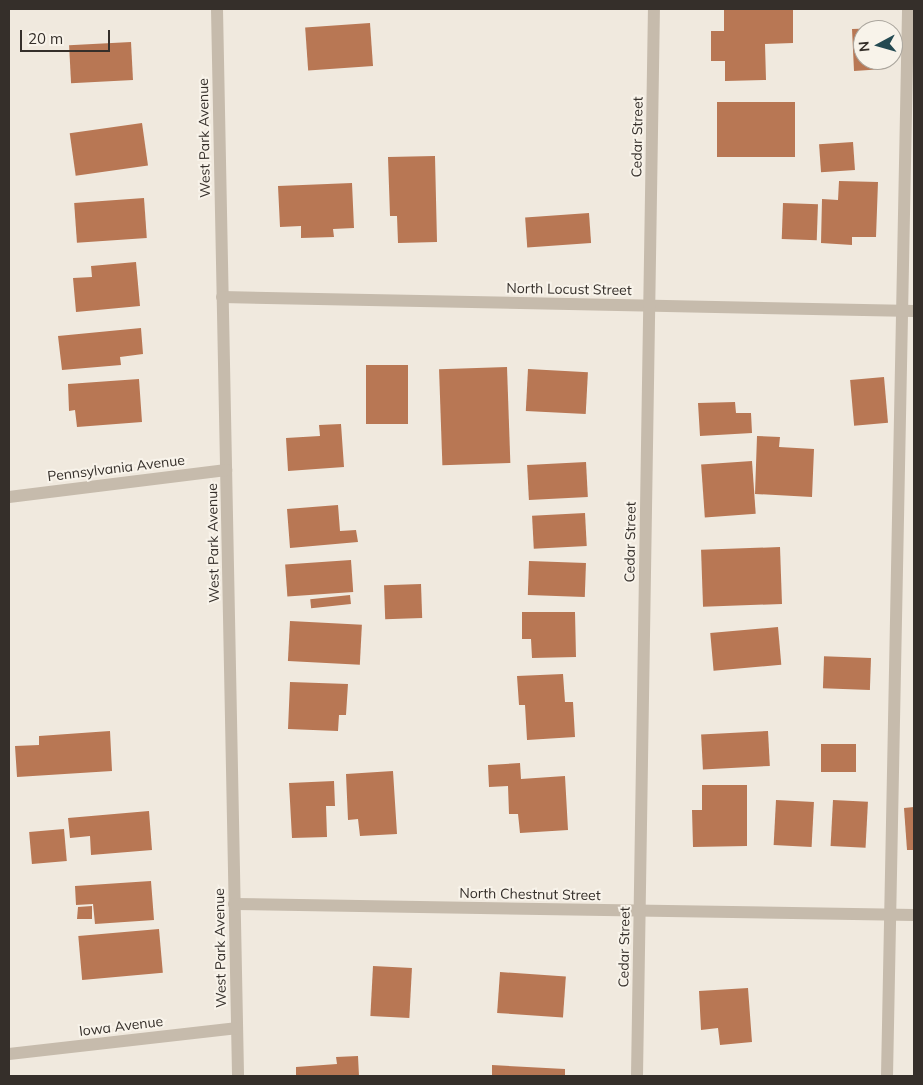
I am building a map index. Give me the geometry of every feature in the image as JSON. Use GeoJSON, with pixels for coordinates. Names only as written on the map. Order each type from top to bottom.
{"type":"FeatureCollection","features":[{"type":"Feature","properties":{"kind":"street","name":"West Park Avenue"},"geometry":{"type":"LineString","coordinates":[[217,9],[238,1076]]}},
{"type":"Feature","properties":{"kind":"street","name":"Cedar Street"},"geometry":{"type":"LineString","coordinates":[[637,1076],[654,9]]}},
{"type":"Feature","properties":{"kind":"street"},"geometry":{"type":"LineString","coordinates":[[887,1076],[908,311],[908,9]]}},
{"type":"Feature","properties":{"kind":"street","name":"North Locust Street"},"geometry":{"type":"LineString","coordinates":[[222,297],[908,311]]}},
{"type":"Feature","properties":{"kind":"street","name":"Pennsylvania Avenue"},"geometry":{"type":"LineString","coordinates":[[9,497],[226,470]]}},
{"type":"Feature","properties":{"kind":"street","name":"North Chestnut Street"},"geometry":{"type":"LineString","coordinates":[[234,904],[914,915]]}},
{"type":"Feature","properties":{"kind":"street","name":"Iowa Avenue"},"geometry":{"type":"LineString","coordinates":[[9,1054],[236,1028]]}},
{"type":"Feature","properties":{"kind":"building"},"geometry":{"type":"Polygon","coordinates":[[[724,9],[793,9],[793,43],[765,44],[766,80],[725,81],[725,61],[711,61],[711,31],[724,31],[724,9]]]}},
{"type":"Feature","properties":{"kind":"building"},"geometry":{"type":"Polygon","coordinates":[[[370,23],[373,66],[308,70],[305,28],[370,23]]]}},
{"type":"Feature","properties":{"kind":"building"},"geometry":{"type":"Polygon","coordinates":[[[131,42],[133,80],[71,83],[69,45],[131,42]]]}},
{"type":"Feature","properties":{"kind":"building"},"geometry":{"type":"Polygon","coordinates":[[[717,102],[795,102],[795,157],[717,157],[717,102]]]}},
{"type":"Feature","properties":{"kind":"building"},"geometry":{"type":"Polygon","coordinates":[[[142,123],[148,166],[76,176],[70,133],[142,123]]]}},
{"type":"Feature","properties":{"kind":"building"},"geometry":{"type":"Polygon","coordinates":[[[853,142],[855,170],[821,172],[819,144],[853,142]]]}},
{"type":"Feature","properties":{"kind":"building"},"geometry":{"type":"Polygon","coordinates":[[[435,156],[437,242],[398,243],[397,216],[390,216],[388,157],[435,156]]]}},
{"type":"Feature","properties":{"kind":"building"},"geometry":{"type":"Polygon","coordinates":[[[839,181],[878,182],[876,237],[852,237],[852,245],[821,243],[822,199],[838,200],[839,181]]]}},
{"type":"Feature","properties":{"kind":"building"},"geometry":{"type":"Polygon","coordinates":[[[352,183],[354,228],[333,229],[334,237],[301,238],[301,226],[280,227],[278,186],[352,183]]]}},
{"type":"Feature","properties":{"kind":"building"},"geometry":{"type":"Polygon","coordinates":[[[144,198],[147,238],[77,243],[74,203],[144,198]]]}},
{"type":"Feature","properties":{"kind":"building"},"geometry":{"type":"Polygon","coordinates":[[[783,203],[818,204],[817,240],[782,239],[783,203]]]}},
{"type":"Feature","properties":{"kind":"building"},"geometry":{"type":"Polygon","coordinates":[[[589,213],[591,243],[527,247],[525,217],[589,213]]]}},
{"type":"Feature","properties":{"kind":"building"},"geometry":{"type":"Polygon","coordinates":[[[136,262],[140,306],[76,312],[73,278],[92,277],[91,266],[136,262]]]}},
{"type":"Feature","properties":{"kind":"building"},"geometry":{"type":"Polygon","coordinates":[[[141,328],[143,354],[120,357],[121,365],[62,370],[58,336],[141,328]]]}},
{"type":"Feature","properties":{"kind":"building"},"geometry":{"type":"Polygon","coordinates":[[[366,365],[408,365],[408,424],[366,424],[366,365]]]}},
{"type":"Feature","properties":{"kind":"building"},"geometry":{"type":"Polygon","coordinates":[[[507,367],[510,463],[442,465],[439,369],[507,367]]]}},
{"type":"Feature","properties":{"kind":"building"},"geometry":{"type":"Polygon","coordinates":[[[528,369],[588,372],[586,414],[526,411],[528,369]]]}},
{"type":"Feature","properties":{"kind":"building"},"geometry":{"type":"Polygon","coordinates":[[[884,377],[888,423],[854,426],[850,380],[884,377]]]}},
{"type":"Feature","properties":{"kind":"building"},"geometry":{"type":"Polygon","coordinates":[[[139,379],[142,422],[77,427],[75,410],[69,411],[68,384],[139,379]]]}},
{"type":"Feature","properties":{"kind":"building"},"geometry":{"type":"Polygon","coordinates":[[[735,402],[736,413],[751,413],[752,433],[700,436],[698,403],[735,402]]]}},
{"type":"Feature","properties":{"kind":"building"},"geometry":{"type":"Polygon","coordinates":[[[341,424],[344,467],[288,471],[286,438],[320,436],[319,425],[341,424]]]}},
{"type":"Feature","properties":{"kind":"building"},"geometry":{"type":"Polygon","coordinates":[[[757,436],[780,437],[779,447],[814,449],[812,497],[755,494],[757,436]]]}},
{"type":"Feature","properties":{"kind":"building"},"geometry":{"type":"Polygon","coordinates":[[[752,461],[756,514],[705,517],[701,465],[752,461]]]}},
{"type":"Feature","properties":{"kind":"building"},"geometry":{"type":"Polygon","coordinates":[[[586,462],[588,497],[529,500],[527,465],[586,462]]]}},
{"type":"Feature","properties":{"kind":"building"},"geometry":{"type":"Polygon","coordinates":[[[338,505],[340,531],[356,530],[358,542],[290,548],[287,509],[338,505]]]}},
{"type":"Feature","properties":{"kind":"building"},"geometry":{"type":"Polygon","coordinates":[[[585,513],[587,546],[534,549],[532,516],[585,513]]]}},
{"type":"Feature","properties":{"kind":"building"},"geometry":{"type":"Polygon","coordinates":[[[780,547],[782,604],[703,607],[701,550],[780,547]]]}},
{"type":"Feature","properties":{"kind":"building"},"geometry":{"type":"Polygon","coordinates":[[[351,560],[353,592],[287,597],[285,565],[351,560]]]}},
{"type":"Feature","properties":{"kind":"building"},"geometry":{"type":"Polygon","coordinates":[[[529,561],[586,563],[585,597],[528,595],[529,561]]]}},
{"type":"Feature","properties":{"kind":"building"},"geometry":{"type":"Polygon","coordinates":[[[421,584],[422,618],[385,619],[384,585],[421,584]]]}},
{"type":"Feature","properties":{"kind":"building"},"geometry":{"type":"Polygon","coordinates":[[[350,595],[351,604],[311,608],[310,599],[350,595]]]}},
{"type":"Feature","properties":{"kind":"building"},"geometry":{"type":"Polygon","coordinates":[[[522,612],[575,612],[576,657],[532,658],[531,639],[522,639],[522,612]]]}},
{"type":"Feature","properties":{"kind":"building"},"geometry":{"type":"Polygon","coordinates":[[[290,621],[362,625],[360,665],[288,661],[290,621]]]}},
{"type":"Feature","properties":{"kind":"building"},"geometry":{"type":"Polygon","coordinates":[[[778,627],[781,665],[714,671],[710,633],[778,627]]]}},
{"type":"Feature","properties":{"kind":"building"},"geometry":{"type":"Polygon","coordinates":[[[824,656],[871,658],[870,690],[823,688],[824,656]]]}},
{"type":"Feature","properties":{"kind":"building"},"geometry":{"type":"Polygon","coordinates":[[[563,674],[565,702],[573,702],[575,737],[527,740],[525,705],[519,705],[517,676],[563,674]]]}},
{"type":"Feature","properties":{"kind":"building"},"geometry":{"type":"Polygon","coordinates":[[[290,682],[348,684],[346,715],[339,715],[338,731],[288,729],[290,682]]]}},
{"type":"Feature","properties":{"kind":"building"},"geometry":{"type":"Polygon","coordinates":[[[110,731],[112,771],[17,777],[15,746],[39,745],[39,736],[110,731]]]}},
{"type":"Feature","properties":{"kind":"building"},"geometry":{"type":"Polygon","coordinates":[[[768,731],[770,766],[703,769],[701,735],[768,731]]]}},
{"type":"Feature","properties":{"kind":"building"},"geometry":{"type":"Polygon","coordinates":[[[821,744],[856,744],[856,772],[821,772],[821,744]]]}},
{"type":"Feature","properties":{"kind":"building"},"geometry":{"type":"Polygon","coordinates":[[[520,763],[521,779],[565,776],[568,830],[520,833],[518,814],[509,814],[508,786],[489,787],[488,765],[520,763]]]}},
{"type":"Feature","properties":{"kind":"building"},"geometry":{"type":"Polygon","coordinates":[[[393,771],[397,834],[360,836],[358,819],[348,820],[346,774],[393,771]]]}},
{"type":"Feature","properties":{"kind":"building"},"geometry":{"type":"Polygon","coordinates":[[[334,781],[335,806],[326,806],[327,837],[292,838],[289,783],[334,781]]]}},
{"type":"Feature","properties":{"kind":"building"},"geometry":{"type":"Polygon","coordinates":[[[702,785],[747,785],[747,846],[693,847],[692,810],[702,810],[702,785]]]}},
{"type":"Feature","properties":{"kind":"building"},"geometry":{"type":"Polygon","coordinates":[[[776,800],[814,802],[812,847],[774,845],[776,800]]]}},
{"type":"Feature","properties":{"kind":"building"},"geometry":{"type":"Polygon","coordinates":[[[833,800],[868,802],[866,848],[831,846],[833,800]]]}},
{"type":"Feature","properties":{"kind":"building"},"geometry":{"type":"Polygon","coordinates":[[[914,807],[914,850],[907,850],[904,808],[914,807]]]}},
{"type":"Feature","properties":{"kind":"building"},"geometry":{"type":"Polygon","coordinates":[[[149,811],[152,850],[91,855],[90,836],[70,838],[68,818],[149,811]]]}},
{"type":"Feature","properties":{"kind":"building"},"geometry":{"type":"Polygon","coordinates":[[[64,829],[67,861],[32,864],[29,832],[64,829]]]}},
{"type":"Feature","properties":{"kind":"building"},"geometry":{"type":"Polygon","coordinates":[[[151,881],[154,920],[95,924],[93,904],[76,905],[75,886],[151,881]]]}},
{"type":"Feature","properties":{"kind":"building"},"geometry":{"type":"Polygon","coordinates":[[[92,906],[92,919],[77,919],[78,907],[92,906]]]}},
{"type":"Feature","properties":{"kind":"building"},"geometry":{"type":"Polygon","coordinates":[[[159,929],[163,973],[82,980],[78,936],[159,929]]]}},
{"type":"Feature","properties":{"kind":"building"},"geometry":{"type":"Polygon","coordinates":[[[373,966],[412,968],[409,1018],[370,1016],[373,966]]]}},
{"type":"Feature","properties":{"kind":"building"},"geometry":{"type":"Polygon","coordinates":[[[500,972],[566,977],[563,1018],[497,1013],[500,972]]]}},
{"type":"Feature","properties":{"kind":"building"},"geometry":{"type":"Polygon","coordinates":[[[748,988],[752,1042],[720,1045],[718,1028],[701,1030],[699,991],[748,988]]]}},
{"type":"Feature","properties":{"kind":"building"},"geometry":{"type":"Polygon","coordinates":[[[358,1056],[359,1076],[296,1076],[296,1067],[337,1064],[336,1057],[358,1056]]]}},
{"type":"Feature","properties":{"kind":"building"},"geometry":{"type":"Polygon","coordinates":[[[492,1065],[565,1069],[565,1076],[492,1076],[492,1065]]]}}]}
